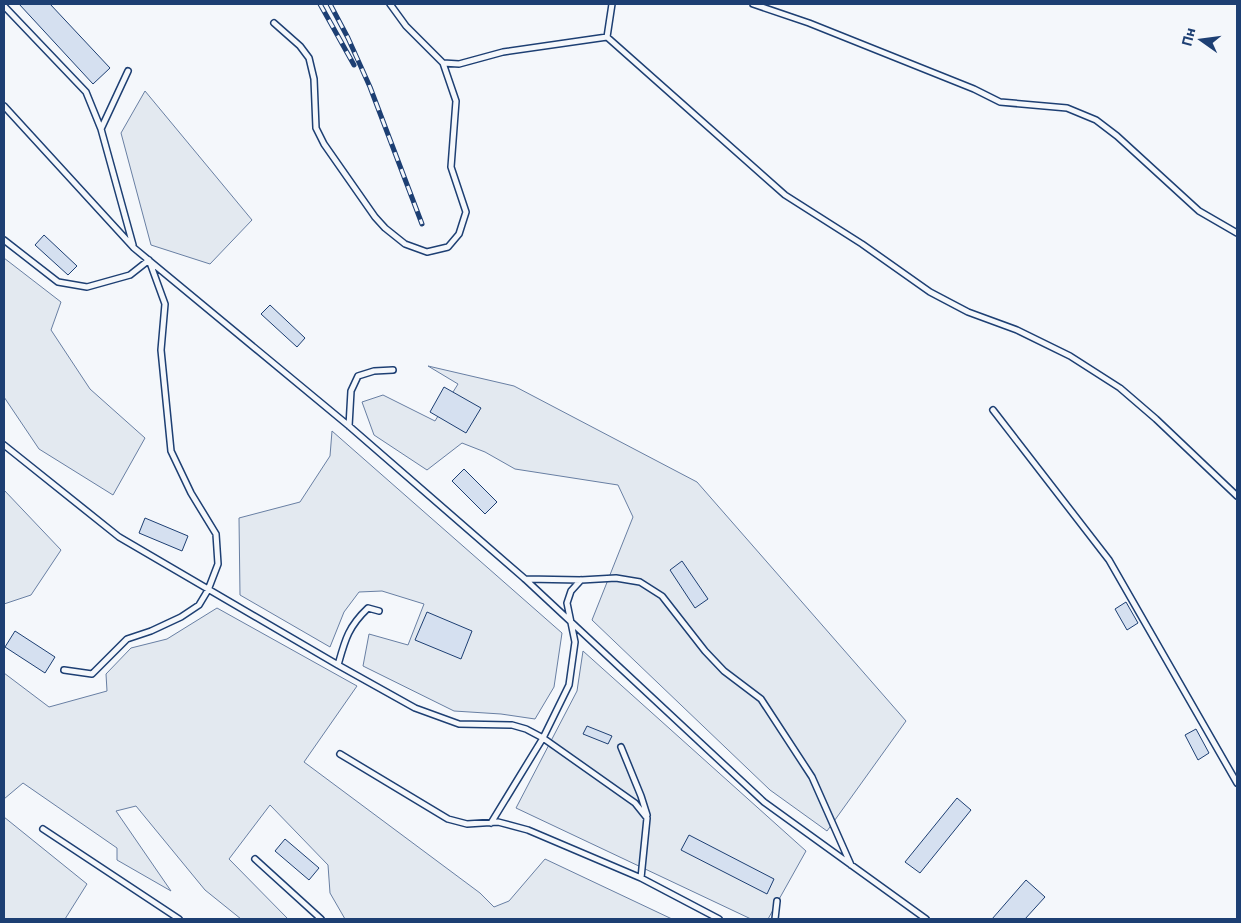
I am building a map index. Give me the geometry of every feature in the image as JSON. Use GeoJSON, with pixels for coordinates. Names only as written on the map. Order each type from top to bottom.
{"type":"FeatureCollection","features":[{"type":"Feature","properties":{"kind":"lane"},"geometry":{"type":"LineString","coordinates":[[274,23],[300,46],[309,58],[314,79],[316,128],[324,144],[385,228],[405,244],[427,252],[448,247],[460,234],[466,212],[451,167],[456,101],[443,63],[406,26],[390,4]]}},
{"type":"Feature","properties":{"kind":"lane"},"geometry":{"type":"LineString","coordinates":[[607,37],[612,4]]}},
{"type":"Feature","properties":{"kind":"lane"},"geometry":{"type":"LineString","coordinates":[[753,4],[819,27],[974,89],[1000,102],[1067,108],[1096,120],[1200,211],[1237,232]]}},
{"type":"Feature","properties":{"kind":"lane"},"geometry":{"type":"LineString","coordinates":[[4,6],[86,92],[101,129],[134,248]]}},
{"type":"Feature","properties":{"kind":"lane"},"geometry":{"type":"LineString","coordinates":[[443,63],[459,64],[503,52],[607,37],[785,195],[862,244],[930,292],[968,312],[1026,334],[1070,356],[1120,388],[1156,419],[1237,496]]}},
{"type":"Feature","properties":{"kind":"lane"},"geometry":{"type":"LineString","coordinates":[[101,129],[128,71]]}},
{"type":"Feature","properties":{"kind":"lane"},"geometry":{"type":"LineString","coordinates":[[4,106],[134,248],[349,426],[524,579],[764,802],[926,919]]}},
{"type":"Feature","properties":{"kind":"lane"},"geometry":{"type":"LineString","coordinates":[[4,240],[58,282],[87,287],[130,275],[148,260]]}},
{"type":"Feature","properties":{"kind":"lane"},"geometry":{"type":"LineString","coordinates":[[64,670],[92,674],[127,639],[151,631],[199,605],[208,590],[218,564],[216,534],[191,493],[171,451],[161,350],[165,304],[148,260]]}},
{"type":"Feature","properties":{"kind":"lane"},"geometry":{"type":"LineString","coordinates":[[349,426],[350,391],[358,376],[374,371],[393,370]]}},
{"type":"Feature","properties":{"kind":"lane"},"geometry":{"type":"LineString","coordinates":[[993,410],[1109,560],[1237,783]]}},
{"type":"Feature","properties":{"kind":"lane"},"geometry":{"type":"LineString","coordinates":[[4,445],[119,537],[338,666],[415,708],[459,724],[512,725],[526,729],[543,738],[635,803],[647,818]]}},
{"type":"Feature","properties":{"kind":"lane"},"geometry":{"type":"LineString","coordinates":[[524,579],[581,580],[616,578],[640,582],[662,596],[705,651],[724,671],[761,699],[812,777],[851,866]]}},
{"type":"Feature","properties":{"kind":"lane"},"geometry":{"type":"LineString","coordinates":[[491,823],[543,738],[569,685],[575,642],[567,603],[571,591],[581,580]]}},
{"type":"Feature","properties":{"kind":"lane"},"geometry":{"type":"LineString","coordinates":[[338,666],[345,640],[355,620],[368,608],[379,611]]}},
{"type":"Feature","properties":{"kind":"lane"},"geometry":{"type":"LineString","coordinates":[[621,747],[641,796],[647,818],[641,878]]}},
{"type":"Feature","properties":{"kind":"lane"},"geometry":{"type":"LineString","coordinates":[[340,754],[448,819],[467,824],[498,822],[528,830],[641,878],[719,919]]}},
{"type":"Feature","properties":{"kind":"lane"},"geometry":{"type":"LineString","coordinates":[[43,829],[179,919]]}},
{"type":"Feature","properties":{"kind":"lane"},"geometry":{"type":"LineString","coordinates":[[255,859],[321,919]]}},
{"type":"Feature","properties":{"kind":"lane"},"geometry":{"type":"LineString","coordinates":[[775,919],[777,901]]}},
{"type":"Feature","properties":{"kind":"shaded area"},"geometry":{"type":"Polygon","coordinates":[[[145,91],[252,220],[210,264],[151,245],[121,133],[145,91]]]}},
{"type":"Feature","properties":{"kind":"shaded area"},"geometry":{"type":"Polygon","coordinates":[[[4,258],[61,302],[51,330],[90,389],[145,438],[113,495],[39,449],[4,397],[4,258]]]}},
{"type":"Feature","properties":{"kind":"shaded area"},"geometry":{"type":"Polygon","coordinates":[[[428,366],[514,386],[697,482],[906,721],[827,831],[770,790],[592,620],[633,517],[618,485],[515,469],[485,452],[462,443],[427,470],[374,435],[362,402],[383,395],[435,421],[458,384],[428,366]]]}},
{"type":"Feature","properties":{"kind":"shaded area"},"geometry":{"type":"Polygon","coordinates":[[[332,431],[562,633],[554,687],[535,719],[501,714],[454,711],[363,666],[369,634],[408,645],[424,604],[382,591],[359,592],[344,612],[330,647],[240,595],[239,518],[300,502],[330,456],[332,431]]]}},
{"type":"Feature","properties":{"kind":"shaded area"},"geometry":{"type":"Polygon","coordinates":[[[4,490],[61,550],[31,595],[4,604],[4,490]]]}},
{"type":"Feature","properties":{"kind":"shaded area"},"geometry":{"type":"Polygon","coordinates":[[[217,608],[357,686],[304,762],[480,893],[494,907],[509,901],[545,859],[672,919],[345,919],[330,893],[328,865],[270,805],[229,859],[288,919],[241,919],[205,890],[136,806],[116,811],[171,891],[117,860],[117,848],[23,783],[4,799],[4,673],[49,707],[107,691],[106,674],[131,648],[167,639],[217,608]]]}},
{"type":"Feature","properties":{"kind":"shaded area"},"geometry":{"type":"Polygon","coordinates":[[[583,651],[806,851],[768,919],[751,919],[516,808],[577,691],[583,651]]]}},
{"type":"Feature","properties":{"kind":"shaded area"},"geometry":{"type":"Polygon","coordinates":[[[4,817],[87,884],[65,919],[4,919],[4,817]]]}},
{"type":"Feature","properties":{"kind":"building"},"geometry":{"type":"Polygon","coordinates":[[[19,4],[50,4],[110,68],[93,84],[19,4]]]}},
{"type":"Feature","properties":{"kind":"building"},"geometry":{"type":"Polygon","coordinates":[[[44,235],[77,266],[68,275],[35,245],[44,235]]]}},
{"type":"Feature","properties":{"kind":"building"},"geometry":{"type":"Polygon","coordinates":[[[270,305],[305,338],[297,347],[261,314],[270,305]]]}},
{"type":"Feature","properties":{"kind":"building"},"geometry":{"type":"Polygon","coordinates":[[[444,387],[481,408],[466,433],[430,412],[444,387]]]}},
{"type":"Feature","properties":{"kind":"building"},"geometry":{"type":"Polygon","coordinates":[[[464,469],[497,502],[485,514],[452,481],[464,469]]]}},
{"type":"Feature","properties":{"kind":"building"},"geometry":{"type":"Polygon","coordinates":[[[145,518],[188,536],[182,551],[139,533],[145,518]]]}},
{"type":"Feature","properties":{"kind":"building"},"geometry":{"type":"Polygon","coordinates":[[[682,561],[708,599],[695,608],[670,570],[682,561]]]}},
{"type":"Feature","properties":{"kind":"building"},"geometry":{"type":"Polygon","coordinates":[[[1126,602],[1138,623],[1127,630],[1115,609],[1126,602]]]}},
{"type":"Feature","properties":{"kind":"building"},"geometry":{"type":"Polygon","coordinates":[[[427,612],[472,631],[461,659],[415,640],[427,612]]]}},
{"type":"Feature","properties":{"kind":"building"},"geometry":{"type":"Polygon","coordinates":[[[15,631],[55,657],[45,673],[5,647],[15,631]]]}},
{"type":"Feature","properties":{"kind":"building"},"geometry":{"type":"Polygon","coordinates":[[[587,726],[612,736],[608,744],[583,734],[587,726]]]}},
{"type":"Feature","properties":{"kind":"building"},"geometry":{"type":"Polygon","coordinates":[[[1196,729],[1209,753],[1198,760],[1185,735],[1196,729]]]}},
{"type":"Feature","properties":{"kind":"building"},"geometry":{"type":"Polygon","coordinates":[[[957,798],[971,810],[920,873],[905,862],[957,798]]]}},
{"type":"Feature","properties":{"kind":"building"},"geometry":{"type":"Polygon","coordinates":[[[689,835],[774,879],[767,894],[681,850],[689,835]]]}},
{"type":"Feature","properties":{"kind":"building"},"geometry":{"type":"Polygon","coordinates":[[[285,839],[319,868],[309,880],[275,851],[285,839]]]}},
{"type":"Feature","properties":{"kind":"building"},"geometry":{"type":"Polygon","coordinates":[[[1026,880],[1045,897],[1025,919],[992,919],[1026,880]]]}},
{"type":"Feature","properties":{"kind":"railway"},"geometry":{"type":"LineString","coordinates":[[320,4],[354,65]]}},
{"type":"Feature","properties":{"kind":"railway"},"geometry":{"type":"LineString","coordinates":[[330,4],[370,87],[422,224]]}}]}
